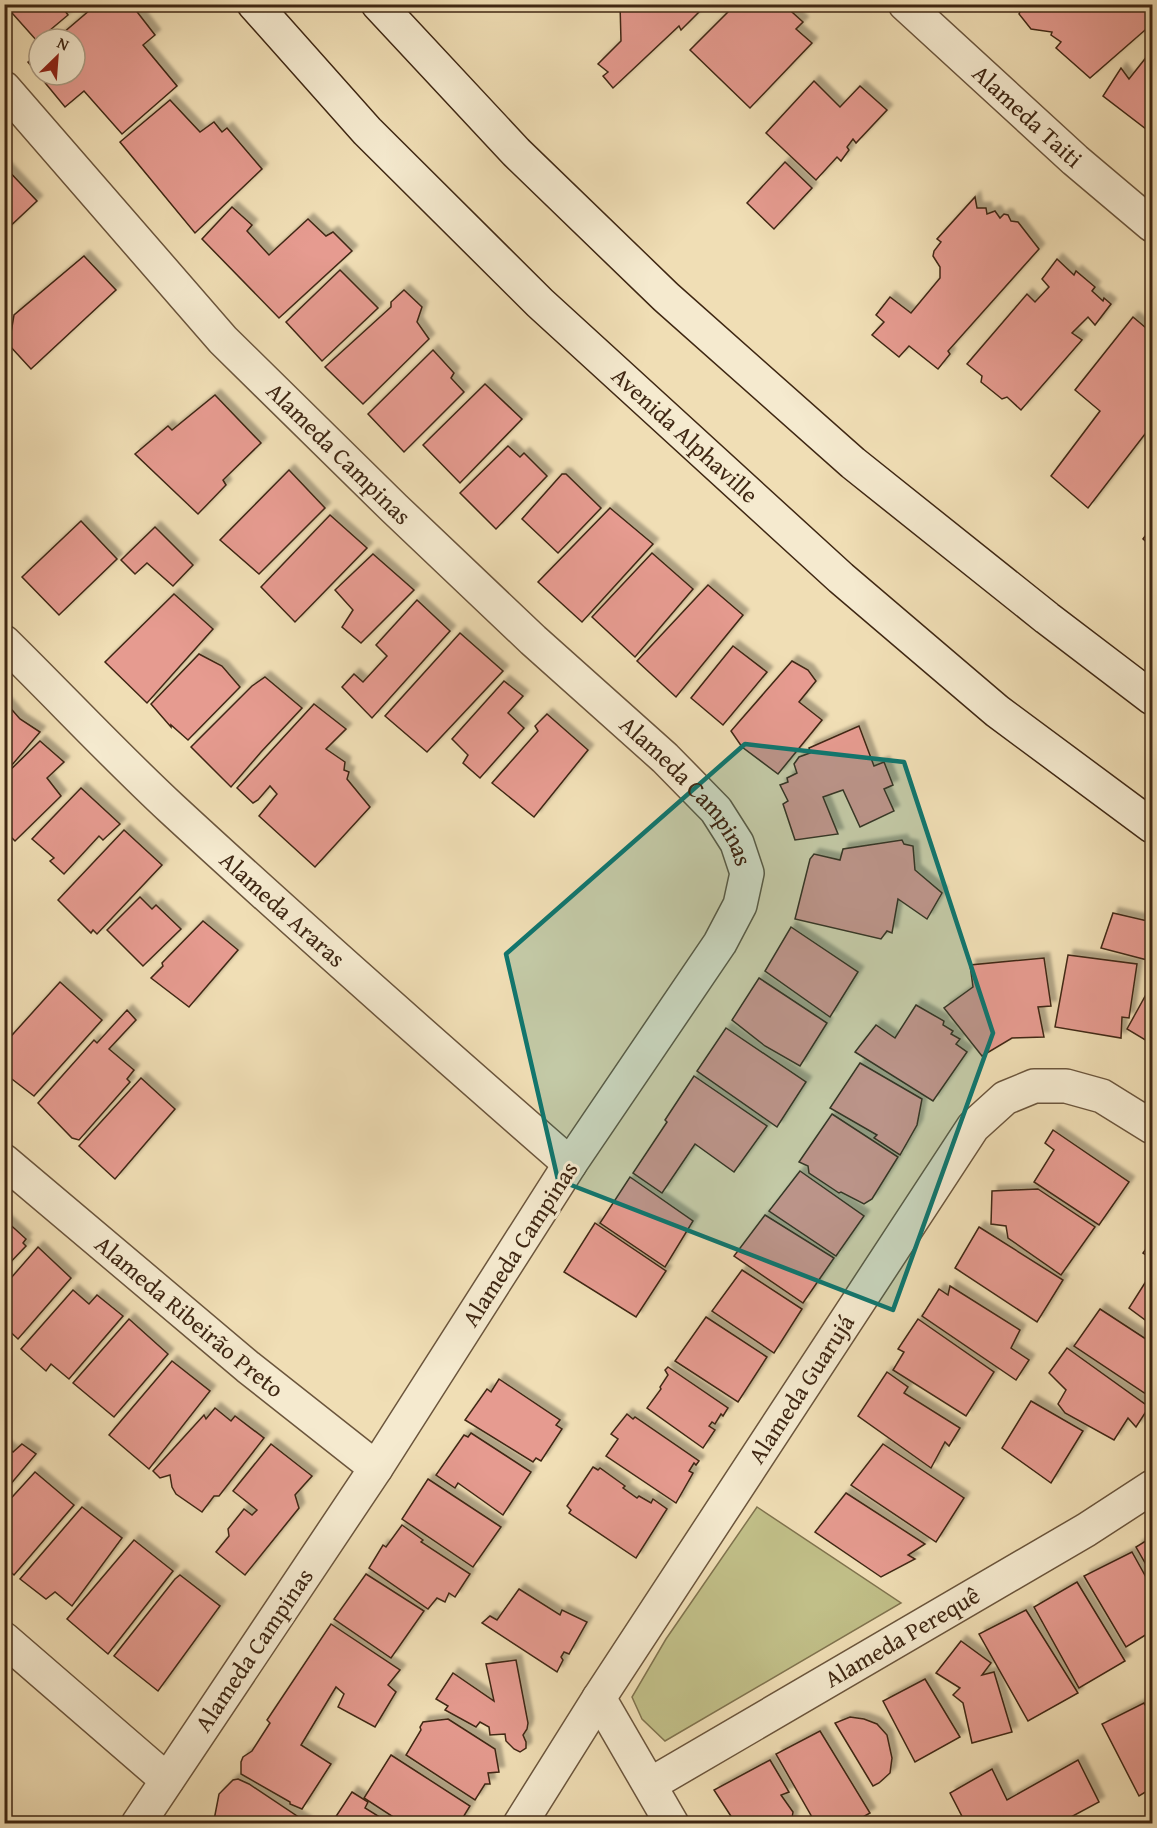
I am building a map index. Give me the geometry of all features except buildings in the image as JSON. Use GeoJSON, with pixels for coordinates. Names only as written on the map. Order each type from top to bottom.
{"type":"FeatureCollection","features":[{"type":"Feature","properties":{"kind":"street","name":"Avenida Alphaville"},"geometry":{"type":"LineString","coordinates":[[254,4],[367,131],[540,303],[610,368],[840,578],[988,704],[1152,826]]}},
{"type":"Feature","properties":{"kind":"street"},"geometry":{"type":"LineString","coordinates":[[378,4],[516,152],[675,304],[853,463],[1047,618],[1152,698]]}},
{"type":"Feature","properties":{"kind":"street","name":"Alameda Taiti"},"geometry":{"type":"LineString","coordinates":[[905,4],[1075,160],[1152,225]]}},
{"type":"Feature","properties":{"kind":"street","name":"Alameda Campinas"},"geometry":{"type":"LineString","coordinates":[[4,88],[223,340],[394,508],[533,639],[665,758],[716,810],[737,843],[747,873],[740,905],[720,943],[570,1164],[376,1468],[138,1824]]}},
{"type":"Feature","properties":{"kind":"street","name":"Alameda Araras"},"geometry":{"type":"LineString","coordinates":[[4,642],[170,807],[337,960],[570,1164]]}},
{"type":"Feature","properties":{"kind":"street","name":"Alameda Guarujá"},"geometry":{"type":"LineString","coordinates":[[520,1824],[599,1698],[973,1127],[1005,1098],[1035,1086],[1066,1086],[1102,1096],[1152,1127]]}},
{"type":"Feature","properties":{"kind":"street","name":"Alameda Ribeirão Preto"},"geometry":{"type":"LineString","coordinates":[[4,1161],[248,1367],[376,1468]]}},
{"type":"Feature","properties":{"kind":"street","name":"Alameda Perequê"},"geometry":{"type":"LineString","coordinates":[[651,1784],[1086,1530],[1152,1487]]}},
{"type":"Feature","properties":{"kind":"street"},"geometry":{"type":"LineString","coordinates":[[4,1639],[167,1780]]}},
{"type":"Feature","properties":{"kind":"street"},"geometry":{"type":"LineString","coordinates":[[599,1698],[651,1784],[672,1824]]}},
{"type":"Feature","properties":{"kind":"highlighted area"},"geometry":{"type":"Polygon","coordinates":[[[745,744],[904,762],[993,1033],[893,1310],[558,1180],[506,954],[745,744]]]}},
{"type":"Feature","properties":{"kind":"shaded area"},"geometry":{"type":"Polygon","coordinates":[[[757,1507],[901,1603],[665,1741],[642,1719],[632,1697],[666,1639],[757,1507]]]}}]}
